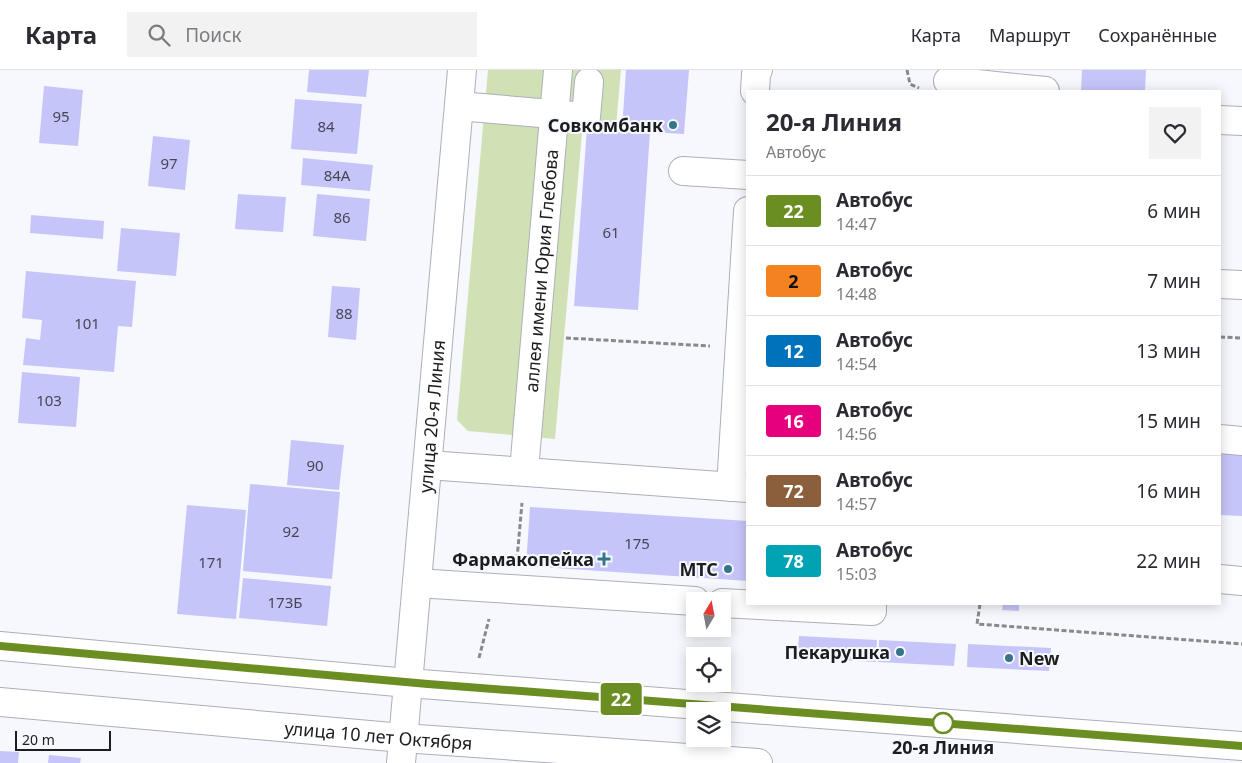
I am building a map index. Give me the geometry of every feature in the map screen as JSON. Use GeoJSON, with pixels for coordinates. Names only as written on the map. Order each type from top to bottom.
{"type":"FeatureCollection","features":[{"type":"Feature","properties":{"kind":"main road","name":"улица 20-я Линия"},"geometry":{"type":"LineString","coordinates":[[402,751],[462,70]]}},
{"type":"Feature","properties":{"kind":"main road","name":"аллея имени Юрия Глебова"},"geometry":{"type":"LineString","coordinates":[[524,472],[558,70]]}},
{"type":"Feature","properties":{"kind":"main road"},"geometry":{"type":"LineString","coordinates":[[754,90],[758,70]]}},
{"type":"Feature","properties":{"kind":"main road"},"geometry":{"type":"LineString","coordinates":[[1045,90],[1047,70]]}},
{"type":"Feature","properties":{"kind":"main road"},"geometry":{"type":"LineString","coordinates":[[459,106],[586,118],[589,82]]}},
{"type":"Feature","properties":{"kind":"main road"},"geometry":{"type":"LineString","coordinates":[[938,86],[1024,90]]}},
{"type":"Feature","properties":{"kind":"main road"},"geometry":{"type":"LineString","coordinates":[[1221,120],[1242,122]]}},
{"type":"Feature","properties":{"kind":"main road"},"geometry":{"type":"LineString","coordinates":[[683,171],[746,175]]}},
{"type":"Feature","properties":{"kind":"main road"},"geometry":{"type":"LineString","coordinates":[[428,465],[739,488],[740,336],[746,242]]}},
{"type":"Feature","properties":{"kind":"main road"},"geometry":{"type":"LineString","coordinates":[[1221,284],[1242,285]]}},
{"type":"Feature","properties":{"kind":"main road"},"geometry":{"type":"LineString","coordinates":[[1221,439],[1242,441]]}},
{"type":"Feature","properties":{"kind":"main road"},"geometry":{"type":"LineString","coordinates":[[1221,579],[1242,581]]}},
{"type":"Feature","properties":{"kind":"main road"},"geometry":{"type":"LineString","coordinates":[[417,583],[686,600]]}},
{"type":"Feature","properties":{"kind":"main road"},"geometry":{"type":"LineString","coordinates":[[731,604],[746,604]]}},
{"type":"Feature","properties":{"kind":"main road"},"geometry":{"type":"LineString","coordinates":[[755,605],[872,612],[872,605]]}},
{"type":"Feature","properties":{"kind":"main road"},"geometry":{"type":"LineString","coordinates":[[0,646],[408,683],[1242,746]]}},
{"type":"Feature","properties":{"kind":"main road","name":"улица 10 лет Октября"},"geometry":{"type":"LineString","coordinates":[[0,702],[402,751],[758,763]]}},
{"type":"Feature","properties":{"kind":"path"},"geometry":{"type":"LineString","coordinates":[[907,70],[910,84],[938,86]]}},
{"type":"Feature","properties":{"kind":"path"},"geometry":{"type":"LineString","coordinates":[[536,337],[719,346],[740,336]]}},
{"type":"Feature","properties":{"kind":"path"},"geometry":{"type":"LineString","coordinates":[[1221,337],[1242,338]]}},
{"type":"Feature","properties":{"kind":"path"},"geometry":{"type":"LineString","coordinates":[[980,605],[978,624],[1242,644]]}},
{"type":"Feature","properties":{"kind":"green space"},"geometry":{"type":"Polygon","coordinates":[[[488,70],[621,70],[616,125],[583,122],[555,439],[468,431],[457,420],[488,70]]]}},
{"type":"Feature","properties":{"kind":"building"},"geometry":{"type":"Polygon","coordinates":[[[309,70],[369,70],[366,97],[307,92],[309,70]]]}},
{"type":"Feature","properties":{"kind":"building"},"geometry":{"type":"Polygon","coordinates":[[[626,70],[689,70],[684,134],[650,132],[638,310],[574,306],[587,128],[622,130],[626,70]]]}},
{"type":"Feature","properties":{"kind":"building"},"geometry":{"type":"Polygon","coordinates":[[[1082,70],[1146,70],[1145,90],[1081,90],[1082,70]]]}},
{"type":"Feature","properties":{"kind":"building"},"geometry":{"type":"Polygon","coordinates":[[[44,86],[83,90],[78,146],[39,143],[44,86]]]}},
{"type":"Feature","properties":{"kind":"building"},"geometry":{"type":"Polygon","coordinates":[[[295,99],[362,104],[357,154],[291,149],[295,99]]]}},
{"type":"Feature","properties":{"kind":"building"},"geometry":{"type":"Polygon","coordinates":[[[153,136],[190,140],[185,190],[148,186],[153,136]]]}},
{"type":"Feature","properties":{"kind":"building"},"geometry":{"type":"Polygon","coordinates":[[[303,158],[373,165],[370,191],[301,185],[303,158]]]}},
{"type":"Feature","properties":{"kind":"building"},"geometry":{"type":"Polygon","coordinates":[[[238,194],[286,197],[283,232],[235,229],[238,194]]]}},
{"type":"Feature","properties":{"kind":"building"},"geometry":{"type":"Polygon","coordinates":[[[317,194],[370,199],[366,241],[313,236],[317,194]]]}},
{"type":"Feature","properties":{"kind":"building"},"geometry":{"type":"Polygon","coordinates":[[[31,215],[104,221],[103,239],[30,233],[31,215]]]}},
{"type":"Feature","properties":{"kind":"building"},"geometry":{"type":"Polygon","coordinates":[[[121,228],[180,233],[176,276],[117,271],[121,228]]]}},
{"type":"Feature","properties":{"kind":"building"},"geometry":{"type":"Polygon","coordinates":[[[26,271],[136,281],[132,327],[118,326],[114,372],[23,365],[26,338],[40,340],[42,320],[22,318],[26,271]]]}},
{"type":"Feature","properties":{"kind":"building"},"geometry":{"type":"Polygon","coordinates":[[[332,286],[360,288],[356,340],[328,337],[332,286]]]}},
{"type":"Feature","properties":{"kind":"building"},"geometry":{"type":"Polygon","coordinates":[[[22,372],[80,377],[76,427],[18,423],[22,372]]]}},
{"type":"Feature","properties":{"kind":"building"},"geometry":{"type":"Polygon","coordinates":[[[291,440],[344,445],[339,490],[287,485],[291,440]]]}},
{"type":"Feature","properties":{"kind":"building"},"geometry":{"type":"Polygon","coordinates":[[[1221,447],[1242,449],[1242,516],[1221,515],[1221,447]]]}},
{"type":"Feature","properties":{"kind":"building"},"geometry":{"type":"Polygon","coordinates":[[[250,484],[340,492],[332,579],[243,571],[250,484]]]}},
{"type":"Feature","properties":{"kind":"building"},"geometry":{"type":"Polygon","coordinates":[[[187,505],[246,510],[236,619],[177,614],[187,505]]]}},
{"type":"Feature","properties":{"kind":"building"},"geometry":{"type":"Polygon","coordinates":[[[530,507],[746,521],[746,581],[526,566],[530,507]]]}},
{"type":"Feature","properties":{"kind":"building"},"geometry":{"type":"Polygon","coordinates":[[[243,578],[331,586],[327,626],[239,618],[243,578]]]}},
{"type":"Feature","properties":{"kind":"building"},"geometry":{"type":"Polygon","coordinates":[[[1003,605],[1019,605],[1019,611],[1002,610],[1003,605]]]}},
{"type":"Feature","properties":{"kind":"building"},"geometry":{"type":"Polygon","coordinates":[[[799,636],[877,640],[876,662],[797,658],[799,636]]]}},
{"type":"Feature","properties":{"kind":"building"},"geometry":{"type":"Polygon","coordinates":[[[879,640],[956,644],[954,666],[878,662],[879,640]]]}},
{"type":"Feature","properties":{"kind":"building"},"geometry":{"type":"Polygon","coordinates":[[[968,644],[1051,648],[1049,671],[967,667],[968,644]]]}},
{"type":"Feature","properties":{"kind":"building"},"geometry":{"type":"Polygon","coordinates":[[[0,751],[19,752],[18,763],[0,763],[0,751]]]}},
{"type":"Feature","properties":{"kind":"building"},"geometry":{"type":"Polygon","coordinates":[[[49,755],[81,758],[80,763],[48,763],[49,755]]]}},
{"type":"Feature","properties":{"kind":"bus line","name":"22"},"geometry":{"type":"LineString","coordinates":[[0,646],[428,684],[1242,746]]}},
{"type":"Feature","properties":{"kind":"place","name":"Совкомбанк"},"geometry":{"type":"Point","coordinates":[673,125]}},
{"type":"Feature","properties":{"kind":"place","name":"Фармакопейка"},"geometry":{"type":"Point","coordinates":[604,559]}},
{"type":"Feature","properties":{"kind":"place","name":"МТС"},"geometry":{"type":"Point","coordinates":[728,569]}},
{"type":"Feature","properties":{"kind":"place","name":"Пекарушка"},"geometry":{"type":"Point","coordinates":[900,652]}},
{"type":"Feature","properties":{"kind":"place","name":"New"},"geometry":{"type":"Point","coordinates":[1009,658]}},
{"type":"Feature","properties":{"kind":"place","name":"20-я Линия"},"geometry":{"type":"Point","coordinates":[943,723]}}]}
